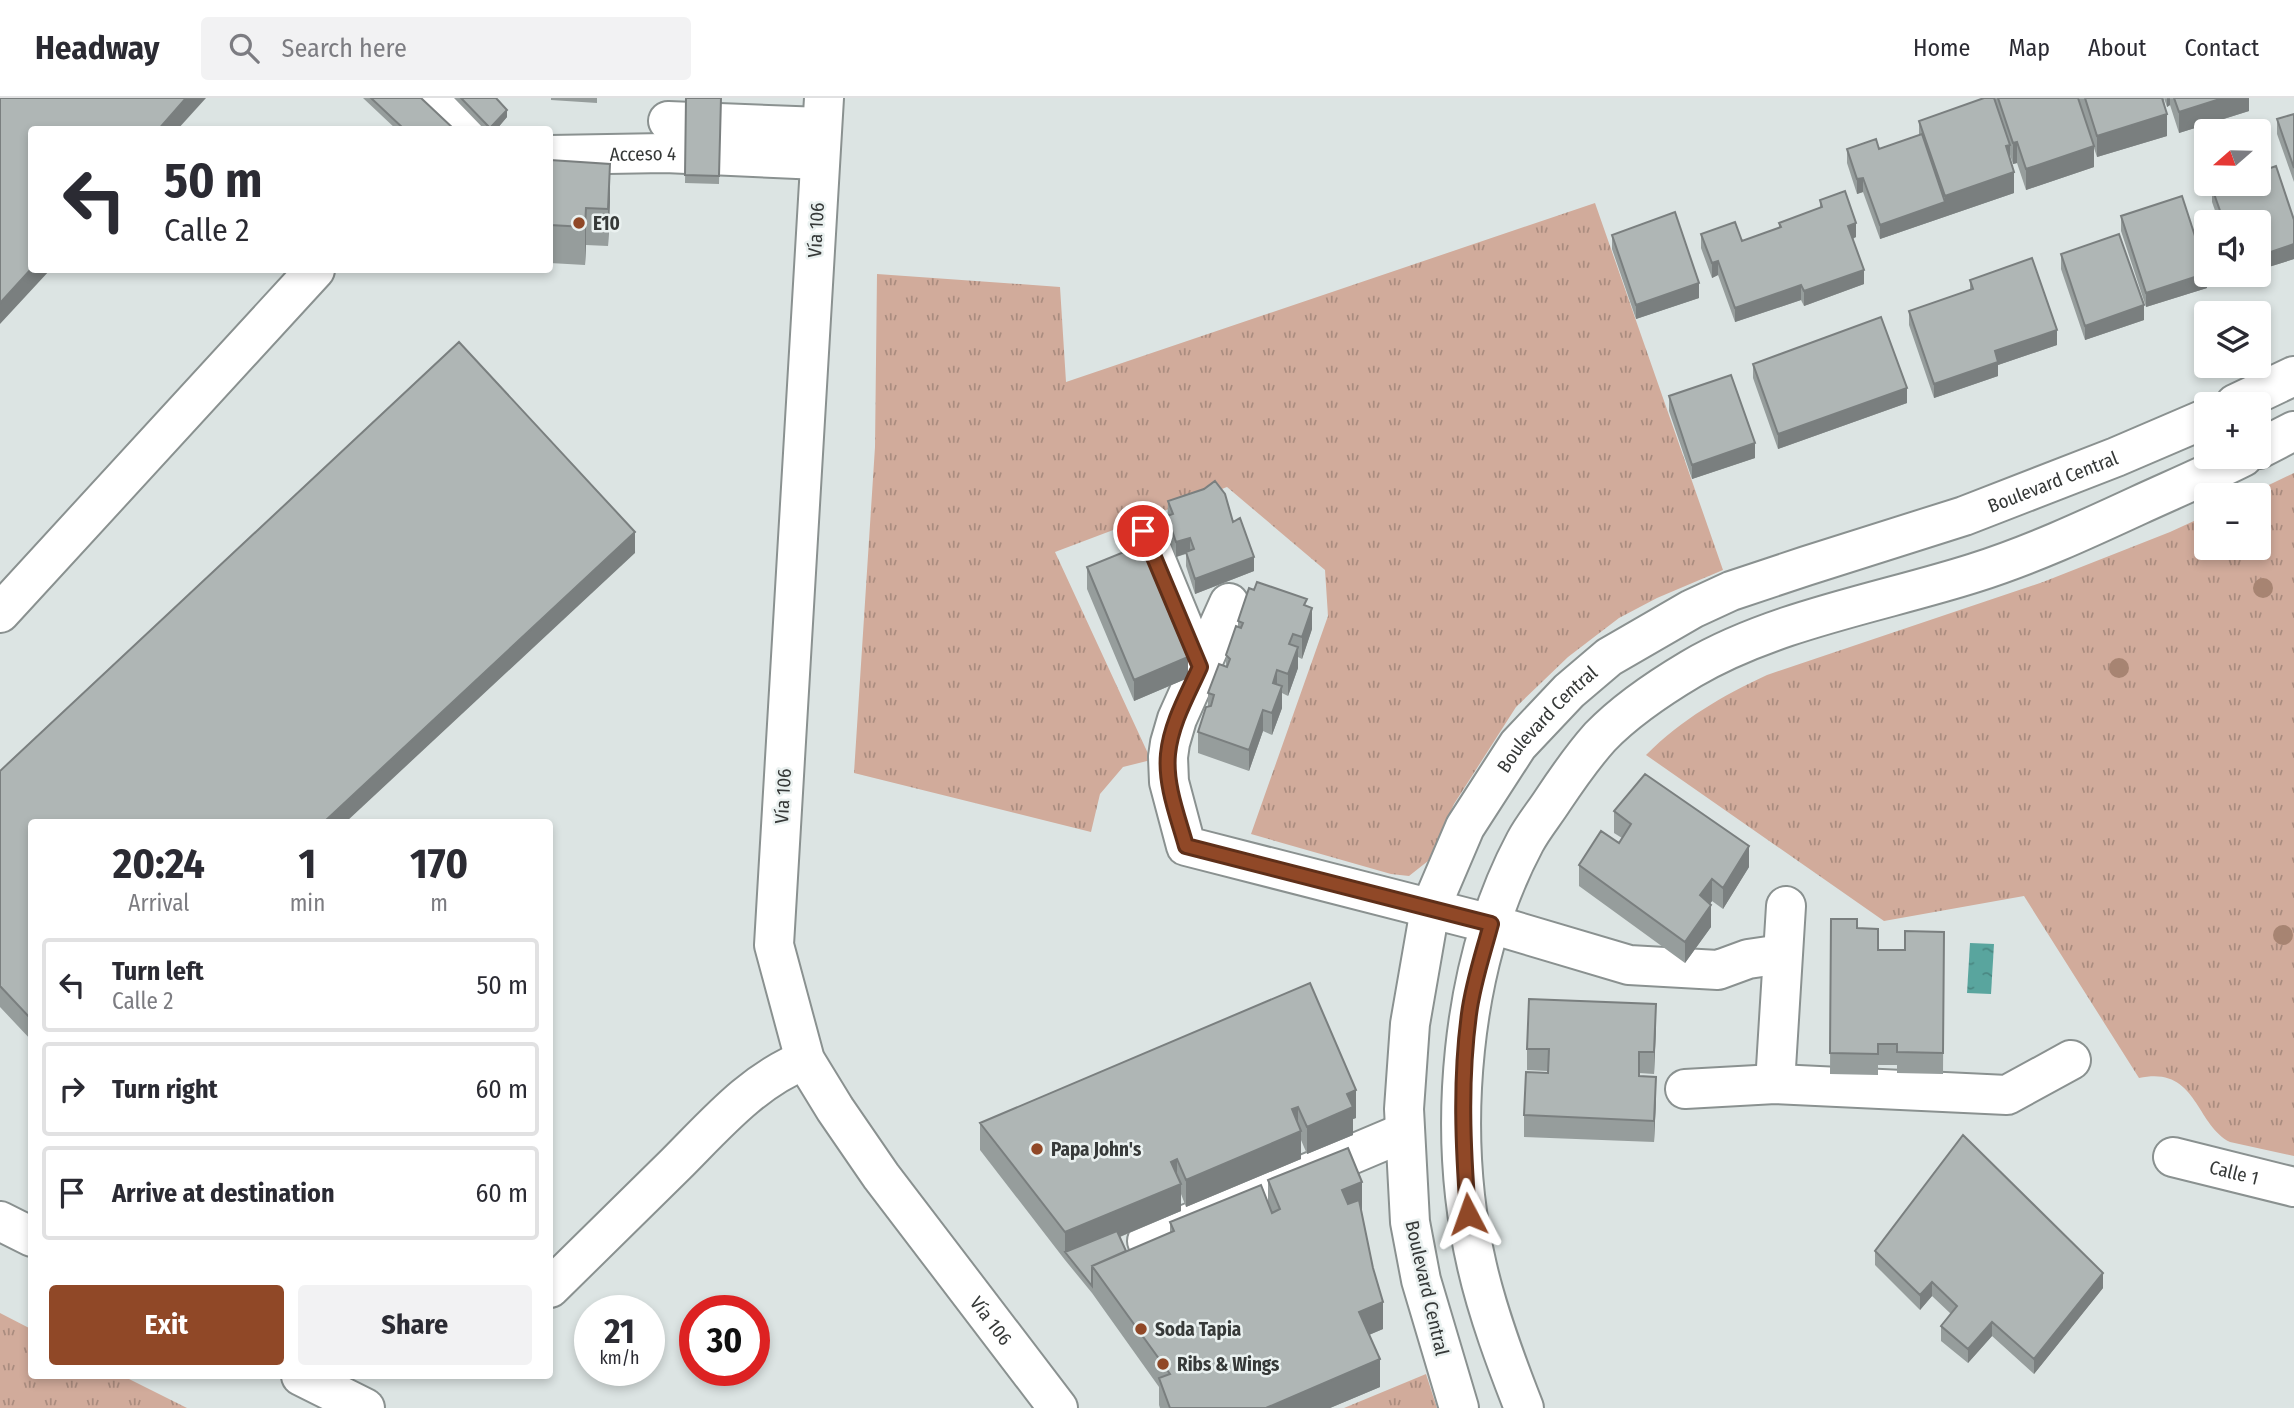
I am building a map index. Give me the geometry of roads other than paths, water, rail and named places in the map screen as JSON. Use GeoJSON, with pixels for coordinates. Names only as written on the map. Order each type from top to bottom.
{"type":"FeatureCollection","features":[{"type":"Feature","properties":{"kind":"street"},"geometry":{"type":"LineString","coordinates":[[433,98],[464,126]]}},
{"type":"Feature","properties":{"kind":"street","name":"Acceso 4"},"geometry":{"type":"LineString","coordinates":[[553,154],[668,124],[822,128]]}},
{"type":"Feature","properties":{"kind":"street","name":"Vía 106"},"geometry":{"type":"LineString","coordinates":[[822,128],[774,945],[805,1060],[835,1109],[881,1177],[1058,1408]]}},
{"type":"Feature","properties":{"kind":"street"},"geometry":{"type":"LineString","coordinates":[[0,613],[312,273]]}},
{"type":"Feature","properties":{"kind":"street"},"geometry":{"type":"LineString","coordinates":[[2260,392],[2294,376]]}},
{"type":"Feature","properties":{"kind":"street","name":"Boulevard Central"},"geometry":{"type":"LineString","coordinates":[[1459,1408],[1421,1280],[1410,1222],[1404,1109],[1410,1024],[1430,909],[1465,827],[1518,745],[1569,691],[1609,657],[1692,609],[1731,592],[1964,516],[2104,462],[2194,424]]}},
{"type":"Feature","properties":{"kind":"street"},"geometry":{"type":"LineString","coordinates":[[2271,443],[2294,431]]}},
{"type":"Feature","properties":{"kind":"street"},"geometry":{"type":"LineString","coordinates":[[1524,1408],[1489,1310],[1477,1265],[1468,1214],[1462,1121],[1469,1012],[1491,924],[1526,839],[1586,755],[1600,737],[1628,712],[1693,667],[1741,645],[1800,624],[1977,572],[2031,552],[2216,469]]}},
{"type":"Feature","properties":{"kind":"street"},"geometry":{"type":"LineString","coordinates":[[1143,531],[1200,667]]}},
{"type":"Feature","properties":{"kind":"street"},"geometry":{"type":"LineString","coordinates":[[1229,603],[1177,719],[1168,757],[1169,782],[1186,846],[1491,924],[1629,965],[1718,970],[1748,959],[1782,954]]}},
{"type":"Feature","properties":{"kind":"street"},"geometry":{"type":"LineString","coordinates":[[1775,1084],[1786,906]]}},
{"type":"Feature","properties":{"kind":"street"},"geometry":{"type":"LineString","coordinates":[[553,1285],[730,1111],[768,1078],[805,1060]]}},
{"type":"Feature","properties":{"kind":"street"},"geometry":{"type":"LineString","coordinates":[[1685,1089],[1775,1084],[2007,1094],[2071,1060]]}},
{"type":"Feature","properties":{"kind":"street"},"geometry":{"type":"LineString","coordinates":[[1147,1241],[1405,1132]]}},
{"type":"Feature","properties":{"kind":"street","name":"Calle 1"},"geometry":{"type":"LineString","coordinates":[[2173,1157],[2294,1187]]}},
{"type":"Feature","properties":{"kind":"street"},"geometry":{"type":"LineString","coordinates":[[0,1221],[28,1235]]}},
{"type":"Feature","properties":{"kind":"street"},"geometry":{"type":"LineString","coordinates":[[307,1379],[365,1408]]}},
{"type":"Feature","properties":{"kind":"water"},"geometry":{"type":"Polygon","coordinates":[[[1970,943],[1994,944],[1991,994],[1967,993],[1970,943]]]}},
{"type":"Feature","properties":{"kind":"place","name":"E10"},"geometry":{"type":"Point","coordinates":[579,223]}},
{"type":"Feature","properties":{"kind":"place","name":"Papa John's"},"geometry":{"type":"Point","coordinates":[1037,1149]}},
{"type":"Feature","properties":{"kind":"place","name":"Soda Tapia"},"geometry":{"type":"Point","coordinates":[1141,1329]}},
{"type":"Feature","properties":{"kind":"place","name":"Ribs & Wings"},"geometry":{"type":"Point","coordinates":[1163,1364]}}]}
